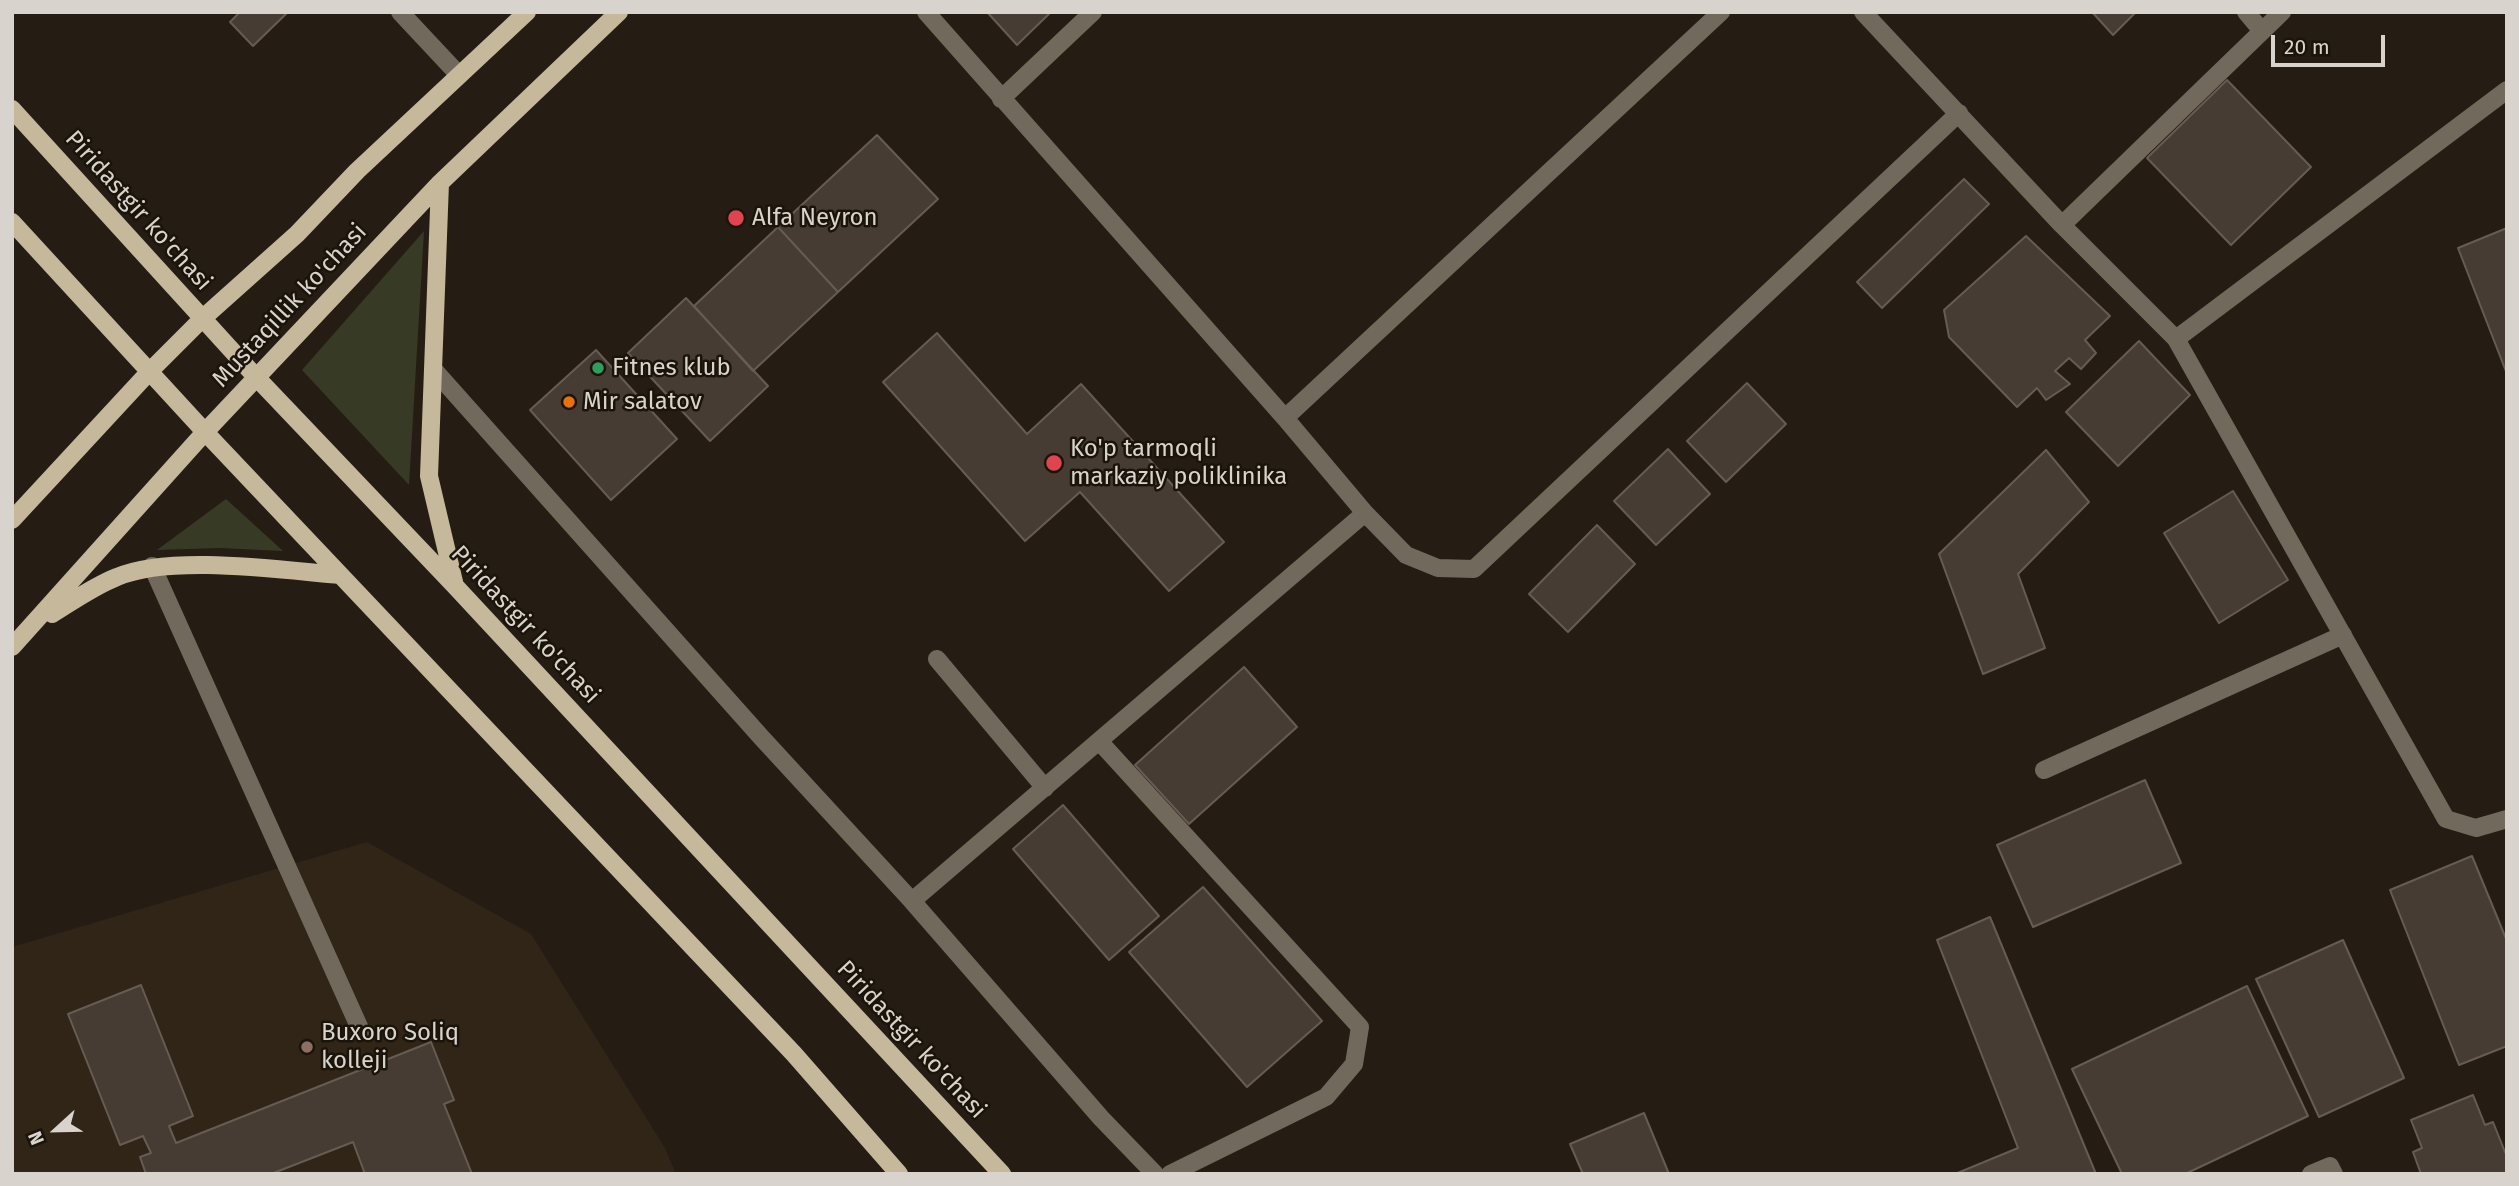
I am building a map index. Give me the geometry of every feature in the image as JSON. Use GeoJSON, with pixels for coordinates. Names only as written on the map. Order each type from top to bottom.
{"type":"FeatureCollection","features":[{"type":"Feature","properties":{"kind":"main road","name":"Mustaqillik ko'chasi"},"geometry":{"type":"LineString","coordinates":[[12,520],[203,318],[297,234],[358,171],[527,12]]}},
{"type":"Feature","properties":{"kind":"main road","name":"Mustaqillik ko'chasi"},"geometry":{"type":"LineString","coordinates":[[12,647],[205,432],[440,183],[619,12]]}},
{"type":"Feature","properties":{"kind":"main road","name":"Piridastgir ko'chasi"},"geometry":{"type":"LineString","coordinates":[[12,110],[256,377],[455,586],[1002,1174]]}},
{"type":"Feature","properties":{"kind":"main road"},"geometry":{"type":"LineString","coordinates":[[440,183],[429,476],[455,586]]}},
{"type":"Feature","properties":{"kind":"main road"},"geometry":{"type":"LineString","coordinates":[[12,222],[205,432],[794,1055],[900,1174]]}},
{"type":"Feature","properties":{"kind":"main road"},"geometry":{"type":"LineString","coordinates":[[31,627],[92,589],[119,576],[152,566],[257,568],[340,575]]}},
{"type":"Feature","properties":{"kind":"lane"},"geometry":{"type":"LineString","coordinates":[[400,12],[459,75]]}},
{"type":"Feature","properties":{"kind":"lane"},"geometry":{"type":"LineString","coordinates":[[926,12],[1000,99],[1285,418],[1365,513],[1406,555],[1438,568],[1474,569],[1959,113]]}},
{"type":"Feature","properties":{"kind":"lane"},"geometry":{"type":"LineString","coordinates":[[1000,99],[1093,12]]}},
{"type":"Feature","properties":{"kind":"lane"},"geometry":{"type":"LineString","coordinates":[[1285,418],[1721,12]]}},
{"type":"Feature","properties":{"kind":"lane"},"geometry":{"type":"LineString","coordinates":[[1863,12],[2062,225],[2176,339],[2446,819],[2476,828],[2507,819]]}},
{"type":"Feature","properties":{"kind":"lane"},"geometry":{"type":"LineString","coordinates":[[2246,12],[2262,31]]}},
{"type":"Feature","properties":{"kind":"lane"},"geometry":{"type":"LineString","coordinates":[[2062,225],[2282,12]]}},
{"type":"Feature","properties":{"kind":"lane"},"geometry":{"type":"LineString","coordinates":[[2176,339],[2507,90]]}},
{"type":"Feature","properties":{"kind":"lane"},"geometry":{"type":"LineString","coordinates":[[433,370],[761,737],[912,901],[1101,1118],[1155,1174]]}},
{"type":"Feature","properties":{"kind":"lane"},"geometry":{"type":"LineString","coordinates":[[912,901],[1365,513]]}},
{"type":"Feature","properties":{"kind":"lane"},"geometry":{"type":"LineString","coordinates":[[152,566],[361,1031]]}},
{"type":"Feature","properties":{"kind":"lane"},"geometry":{"type":"LineString","coordinates":[[2044,770],[2343,635]]}},
{"type":"Feature","properties":{"kind":"lane"},"geometry":{"type":"LineString","coordinates":[[937,659],[1045,788]]}},
{"type":"Feature","properties":{"kind":"lane"},"geometry":{"type":"LineString","coordinates":[[1099,741],[1360,1027],[1353,1064],[1326,1097],[1170,1174]]}},
{"type":"Feature","properties":{"kind":"lane"},"geometry":{"type":"LineString","coordinates":[[2311,1174],[2330,1166],[2334,1174]]}},
{"type":"Feature","properties":{"kind":"shaded area","name":"Buxoro Soliq kolleji"},"geometry":{"type":"Polygon","coordinates":[[[367,842],[531,934],[665,1148],[676,1174],[12,1174],[12,947],[367,842]]]}},
{"type":"Feature","properties":{"kind":"green space"},"geometry":{"type":"Polygon","coordinates":[[[424,231],[409,485],[302,370],[424,231]]]}},
{"type":"Feature","properties":{"kind":"green space"},"geometry":{"type":"Polygon","coordinates":[[[226,499],[283,551],[220,548],[157,550],[226,499]]]}},
{"type":"Feature","properties":{"kind":"building"},"geometry":{"type":"Polygon","coordinates":[[[240,12],[288,12],[253,46],[230,22],[240,12]]]}},
{"type":"Feature","properties":{"kind":"building"},"geometry":{"type":"Polygon","coordinates":[[[987,12],[1051,12],[1017,45],[987,12]]]}},
{"type":"Feature","properties":{"kind":"building"},"geometry":{"type":"Polygon","coordinates":[[[2092,12],[2136,12],[2113,35],[2092,12]]]}},
{"type":"Feature","properties":{"kind":"building"},"geometry":{"type":"Polygon","coordinates":[[[2227,80],[2311,167],[2231,245],[2147,158],[2227,80]]]}},
{"type":"Feature","properties":{"kind":"building"},"geometry":{"type":"Polygon","coordinates":[[[877,135],[938,199],[838,292],[778,227],[877,135]]]}},
{"type":"Feature","properties":{"kind":"building"},"geometry":{"type":"Polygon","coordinates":[[[1964,179],[1989,204],[1882,308],[1857,282],[1964,179]]]}},
{"type":"Feature","properties":{"kind":"building"},"geometry":{"type":"Polygon","coordinates":[[[778,227],[838,292],[753,371],[694,306],[778,227]]]}},
{"type":"Feature","properties":{"kind":"building"},"geometry":{"type":"Polygon","coordinates":[[[2507,228],[2507,374],[2458,248],[2507,228]]]}},
{"type":"Feature","properties":{"kind":"building"},"geometry":{"type":"Polygon","coordinates":[[[2026,236],[2110,316],[2085,340],[2096,353],[2081,369],[2069,358],[2055,371],[2070,384],[2046,400],[2037,388],[2017,407],[1949,337],[1944,310],[2026,236]]]}},
{"type":"Feature","properties":{"kind":"building"},"geometry":{"type":"Polygon","coordinates":[[[686,298],[768,386],[710,441],[628,353],[686,298]]]}},
{"type":"Feature","properties":{"kind":"building","name":"Ko'p tarmoqli markaziy poliklinika"},"geometry":{"type":"Polygon","coordinates":[[[937,333],[1027,434],[1081,384],[1224,542],[1169,591],[1080,492],[1025,541],[883,382],[937,333]]]}},
{"type":"Feature","properties":{"kind":"building"},"geometry":{"type":"Polygon","coordinates":[[[2139,341],[2190,395],[2118,466],[2066,412],[2139,341]]]}},
{"type":"Feature","properties":{"kind":"building"},"geometry":{"type":"Polygon","coordinates":[[[596,350],[677,439],[611,500],[530,410],[596,350]]]}},
{"type":"Feature","properties":{"kind":"building"},"geometry":{"type":"Polygon","coordinates":[[[1747,383],[1786,424],[1726,482],[1687,441],[1747,383]]]}},
{"type":"Feature","properties":{"kind":"building"},"geometry":{"type":"Polygon","coordinates":[[[1668,449],[1710,494],[1656,545],[1614,501],[1668,449]]]}},
{"type":"Feature","properties":{"kind":"building"},"geometry":{"type":"Polygon","coordinates":[[[2046,450],[2089,502],[2018,574],[2045,648],[1983,674],[1939,554],[2046,450]]]}},
{"type":"Feature","properties":{"kind":"building"},"geometry":{"type":"Polygon","coordinates":[[[2233,491],[2288,580],[2219,623],[2164,533],[2233,491]]]}},
{"type":"Feature","properties":{"kind":"building"},"geometry":{"type":"Polygon","coordinates":[[[1597,525],[1635,564],[1568,632],[1529,594],[1597,525]]]}},
{"type":"Feature","properties":{"kind":"building"},"geometry":{"type":"Polygon","coordinates":[[[1244,667],[1297,727],[1189,824],[1135,765],[1244,667]]]}},
{"type":"Feature","properties":{"kind":"building"},"geometry":{"type":"Polygon","coordinates":[[[2145,780],[2181,863],[2033,927],[1997,845],[2145,780]]]}},
{"type":"Feature","properties":{"kind":"building"},"geometry":{"type":"Polygon","coordinates":[[[1063,805],[1159,916],[1109,960],[1013,849],[1063,805]]]}},
{"type":"Feature","properties":{"kind":"building"},"geometry":{"type":"Polygon","coordinates":[[[2472,856],[2507,941],[2507,1046],[2459,1065],[2390,890],[2472,856]]]}},
{"type":"Feature","properties":{"kind":"building"},"geometry":{"type":"Polygon","coordinates":[[[1203,887],[1322,1021],[1247,1087],[1129,952],[1203,887]]]}},
{"type":"Feature","properties":{"kind":"building"},"geometry":{"type":"Polygon","coordinates":[[[1990,917],[2096,1174],[1955,1174],[2018,1148],[1937,940],[1990,917]]]}},
{"type":"Feature","properties":{"kind":"building"},"geometry":{"type":"Polygon","coordinates":[[[2343,940],[2404,1078],[2319,1117],[2256,979],[2343,940]]]}},
{"type":"Feature","properties":{"kind":"building"},"geometry":{"type":"Polygon","coordinates":[[[141,985],[193,1116],[169,1126],[176,1143],[431,1042],[454,1100],[444,1104],[472,1174],[365,1174],[353,1142],[271,1174],[146,1174],[140,1157],[151,1153],[143,1136],[120,1145],[68,1014],[141,985]]]}},
{"type":"Feature","properties":{"kind":"building"},"geometry":{"type":"Polygon","coordinates":[[[2247,986],[2308,1116],[2185,1174],[2122,1174],[2072,1069],[2247,986]]]}},
{"type":"Feature","properties":{"kind":"building"},"geometry":{"type":"Polygon","coordinates":[[[2473,1095],[2485,1125],[2493,1122],[2507,1157],[2507,1174],[2421,1174],[2413,1152],[2422,1148],[2411,1120],[2473,1095]]]}},
{"type":"Feature","properties":{"kind":"building"},"geometry":{"type":"Polygon","coordinates":[[[1644,1113],[1669,1174],[1583,1174],[1570,1144],[1644,1113]]]}},
{"type":"Feature","properties":{"kind":"place","name":"Alfa Neyron"},"geometry":{"type":"Point","coordinates":[736,218]}},
{"type":"Feature","properties":{"kind":"place","name":"Fitnes klub"},"geometry":{"type":"Point","coordinates":[598,368]}},
{"type":"Feature","properties":{"kind":"place","name":"Mir salatov"},"geometry":{"type":"Point","coordinates":[569,402]}},
{"type":"Feature","properties":{"kind":"place","name":"Ko'p tarmoqli markaziy poliklinika"},"geometry":{"type":"Point","coordinates":[1054,463]}},
{"type":"Feature","properties":{"kind":"place","name":"Buxoro Soliq kolleji"},"geometry":{"type":"Point","coordinates":[307,1047]}}]}
